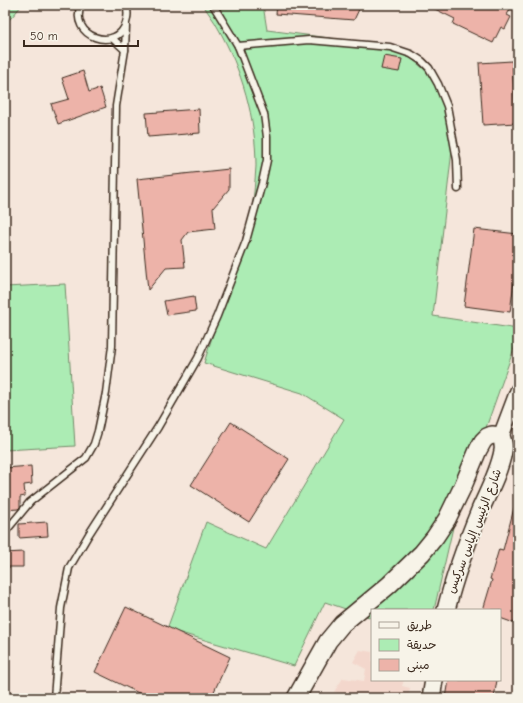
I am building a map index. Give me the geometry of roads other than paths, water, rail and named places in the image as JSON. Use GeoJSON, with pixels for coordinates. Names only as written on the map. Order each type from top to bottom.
{"type":"FeatureCollection","features":[{"type":"Feature","properties":{"kind":"main road"},"geometry":{"type":"LineString","coordinates":[[296,698],[328,641],[342,624],[389,584],[422,553],[435,537],[447,520],[483,441],[492,436],[501,436]]}},
{"type":"Feature","properties":{"kind":"main road","name":"شارع الرئيس إلياس سركيس"},"geometry":{"type":"LineString","coordinates":[[446,609],[455,575],[503,453],[504,444],[501,436]]}},
{"type":"Feature","properties":{"kind":"main road"},"geometry":{"type":"LineString","coordinates":[[431,698],[434,681]]}},
{"type":"Feature","properties":{"kind":"street"},"geometry":{"type":"LineString","coordinates":[[501,436],[518,391]]}},
{"type":"Feature","properties":{"kind":"lane"},"geometry":{"type":"LineString","coordinates":[[81,5],[79,10],[81,25],[91,36],[98,39],[112,38],[118,35],[126,26]]}},
{"type":"Feature","properties":{"kind":"lane"},"geometry":{"type":"LineString","coordinates":[[5,532],[30,502],[86,458],[94,444],[98,431],[106,393],[112,346],[116,106],[125,50],[128,17],[126,5]]}},
{"type":"Feature","properties":{"kind":"lane"},"geometry":{"type":"LineString","coordinates":[[54,698],[61,608],[69,568],[89,534],[158,427],[198,358],[217,316],[246,241],[262,183],[267,160],[267,137],[264,114],[238,46],[213,5]]}},
{"type":"Feature","properties":{"kind":"lane"},"geometry":{"type":"LineString","coordinates":[[112,38],[125,50]]}},
{"type":"Feature","properties":{"kind":"lane"},"geometry":{"type":"LineString","coordinates":[[238,46],[309,40],[390,47],[411,54],[422,61],[432,73],[447,106],[457,160],[458,189]]}}]}
